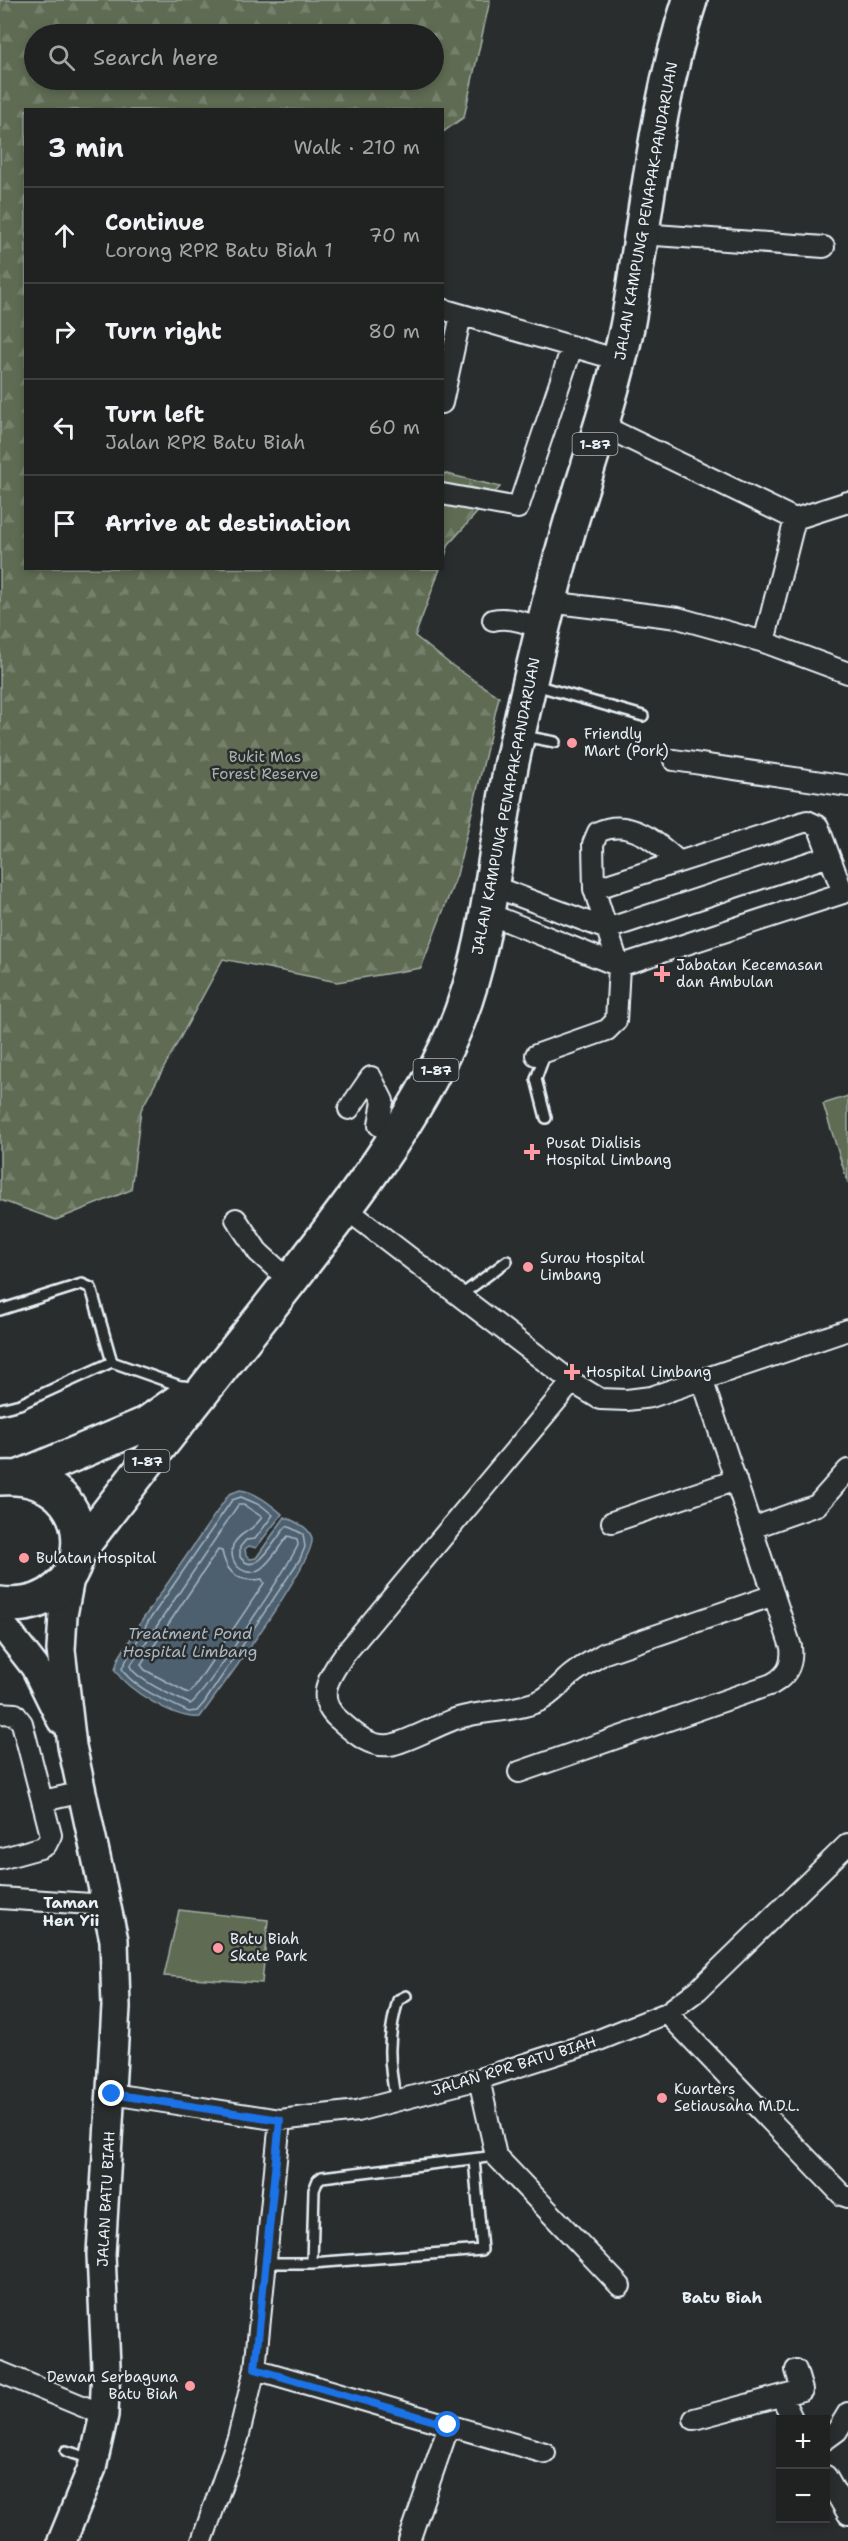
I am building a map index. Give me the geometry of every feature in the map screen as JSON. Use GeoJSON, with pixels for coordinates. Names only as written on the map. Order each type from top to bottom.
{"type":"FeatureCollection","features":[{"type":"Feature","properties":{"kind":"highway","name":"JALAN KAMPUNG PENAPAK-PANDARUAN"},"geometry":{"type":"LineString","coordinates":[[75,1563],[206,1382],[290,1281],[396,1137],[432,1078],[455,1028],[473,973],[490,899],[518,735],[546,615],[627,326],[657,130],[678,38],[690,0]]}},
{"type":"Feature","properties":{"kind":"highway","name":"JALAN KAMPUNG PENAPAK-PANDARUAN"},"geometry":{"type":"LineString","coordinates":[[10,1478],[147,1424],[206,1382]]}},
{"type":"Feature","properties":{"kind":"highway"},"geometry":{"type":"LineString","coordinates":[[0,1604],[18,1606],[39,1601],[57,1590],[75,1563],[78,1531],[72,1511],[58,1494],[41,1482],[10,1478]]}},
{"type":"Feature","properties":{"kind":"main road"},"geometry":{"type":"LineString","coordinates":[[72,1746],[61,1650],[63,1615],[75,1563]]}},
{"type":"Feature","properties":{"kind":"main road"},"geometry":{"type":"LineString","coordinates":[[0,1622],[35,1667],[72,1746]]}},
{"type":"Feature","properties":{"kind":"main road","name":"JALAN BATU BIAH"},"geometry":{"type":"LineString","coordinates":[[62,2541],[94,2460],[104,2415],[106,2366],[101,2254],[116,2007],[114,1940],[72,1746]]}},
{"type":"Feature","properties":{"kind":"street"},"geometry":{"type":"LineString","coordinates":[[641,234],[824,247]]}},
{"type":"Feature","properties":{"kind":"street"},"geometry":{"type":"LineString","coordinates":[[444,385],[452,312],[619,360]]}},
{"type":"Feature","properties":{"kind":"street"},"geometry":{"type":"LineString","coordinates":[[444,494],[518,508],[572,347]]}},
{"type":"Feature","properties":{"kind":"street"},"geometry":{"type":"LineString","coordinates":[[601,425],[795,519],[848,502]]}},
{"type":"Feature","properties":{"kind":"street"},"geometry":{"type":"LineString","coordinates":[[764,642],[795,519]]}},
{"type":"Feature","properties":{"kind":"street"},"geometry":{"type":"LineString","coordinates":[[493,620],[528,622],[546,615],[678,618],[764,642],[848,673]]}},
{"type":"Feature","properties":{"kind":"street"},"geometry":{"type":"LineString","coordinates":[[674,760],[848,786]]}},
{"type":"Feature","properties":{"kind":"street"},"geometry":{"type":"LineString","coordinates":[[490,899],[619,966],[846,899],[818,826],[807,821],[594,889]]}},
{"type":"Feature","properties":{"kind":"street"},"geometry":{"type":"LineString","coordinates":[[541,1053],[612,1026],[617,1015],[619,966],[594,889],[593,844],[598,832],[609,827],[623,827],[644,835],[660,845],[679,862]]}},
{"type":"Feature","properties":{"kind":"street"},"geometry":{"type":"LineString","coordinates":[[490,899],[607,929],[829,856]]}},
{"type":"Feature","properties":{"kind":"street"},"geometry":{"type":"LineString","coordinates":[[349,1109],[371,1077],[383,1101],[379,1125],[396,1137]]}},
{"type":"Feature","properties":{"kind":"street"},"geometry":{"type":"LineString","coordinates":[[345,1208],[572,1382],[600,1399],[627,1400],[651,1397],[848,1330]]}},
{"type":"Feature","properties":{"kind":"street"},"geometry":{"type":"LineString","coordinates":[[236,1220],[258,1252],[290,1281]]}},
{"type":"Feature","properties":{"kind":"street"},"geometry":{"type":"LineString","coordinates":[[519,1772],[772,1684],[782,1678],[789,1669],[792,1658],[791,1647],[702,1379]]}},
{"type":"Feature","properties":{"kind":"street"},"geometry":{"type":"LineString","coordinates":[[572,1382],[344,1655],[327,1681],[326,1697],[334,1715],[355,1734],[372,1743],[390,1745],[457,1718],[541,1701],[585,1665],[605,1653],[774,1594]]}},
{"type":"Feature","properties":{"kind":"street"},"geometry":{"type":"LineString","coordinates":[[752,1528],[817,1505],[848,1470]]}},
{"type":"Feature","properties":{"kind":"street"},"geometry":{"type":"LineString","coordinates":[[612,1522],[736,1480]]}},
{"type":"Feature","properties":{"kind":"street"},"geometry":{"type":"LineString","coordinates":[[0,1713],[9,1712],[19,1717],[51,1829],[50,1841],[40,1848],[0,1859]]}},
{"type":"Feature","properties":{"kind":"street"},"geometry":{"type":"LineString","coordinates":[[43,1801],[83,1792]]}},
{"type":"Feature","properties":{"kind":"street","name":"JALAN RPR BATU BIAH"},"geometry":{"type":"LineString","coordinates":[[112,2094],[280,2120],[357,2111],[479,2079],[594,2042],[667,2013],[698,1990],[848,1844]]}},
{"type":"Feature","properties":{"kind":"street"},"geometry":{"type":"LineString","coordinates":[[0,1898],[106,1905]]}},
{"type":"Feature","properties":{"kind":"street"},"geometry":{"type":"LineString","coordinates":[[667,2013],[842,2195],[848,2197]]}},
{"type":"Feature","properties":{"kind":"street"},"geometry":{"type":"LineString","coordinates":[[479,2079],[496,2156],[620,2286]]}},
{"type":"Feature","properties":{"kind":"street"},"geometry":{"type":"LineString","coordinates":[[202,2541],[238,2438],[255,2369],[280,2120]]}},
{"type":"Feature","properties":{"kind":"street"},"geometry":{"type":"LineString","coordinates":[[255,2369],[545,2454]]}},
{"type":"Feature","properties":{"kind":"street"},"geometry":{"type":"LineString","coordinates":[[694,2419],[802,2390],[796,2370]]}},
{"type":"Feature","properties":{"kind":"street"},"geometry":{"type":"LineString","coordinates":[[0,2372],[104,2415]]}},
{"type":"Feature","properties":{"kind":"street"},"geometry":{"type":"LineString","coordinates":[[781,2396],[790,2415]]}},
{"type":"Feature","properties":{"kind":"street"},"geometry":{"type":"LineString","coordinates":[[830,2436],[837,2431],[848,2413]]}},
{"type":"Feature","properties":{"kind":"street"},"geometry":{"type":"LineString","coordinates":[[409,2541],[448,2425]]}},
{"type":"Feature","properties":{"kind":"street"},"geometry":{"type":"LineString","coordinates":[[830,2480],[843,2491],[848,2514]]}},
{"type":"Feature","properties":{"kind":"lane"},"geometry":{"type":"LineString","coordinates":[[530,683],[643,716]]}},
{"type":"Feature","properties":{"kind":"lane"},"geometry":{"type":"LineString","coordinates":[[518,735],[555,742]]}},
{"type":"Feature","properties":{"kind":"lane"},"geometry":{"type":"LineString","coordinates":[[541,1053],[536,1079],[546,1118]]}},
{"type":"Feature","properties":{"kind":"lane"},"geometry":{"type":"LineString","coordinates":[[460,1296],[507,1261]]}},
{"type":"Feature","properties":{"kind":"lane"},"geometry":{"type":"LineString","coordinates":[[0,1310],[82,1284],[88,1285],[100,1314],[112,1362]]}},
{"type":"Feature","properties":{"kind":"lane"},"geometry":{"type":"LineString","coordinates":[[0,1409],[20,1404],[112,1362],[206,1382]]}},
{"type":"Feature","properties":{"kind":"lane"},"geometry":{"type":"LineString","coordinates":[[396,2101],[390,2075],[389,2031],[398,2000],[406,1996]]}},
{"type":"Feature","properties":{"kind":"lane"},"geometry":{"type":"LineString","coordinates":[[312,2263],[314,2190],[318,2180],[322,2177],[496,2156]]}},
{"type":"Feature","properties":{"kind":"lane"},"geometry":{"type":"LineString","coordinates":[[265,2263],[312,2263],[482,2250],[474,2159]]}},
{"type":"Feature","properties":{"kind":"lane"},"geometry":{"type":"LineString","coordinates":[[66,2451],[94,2460]]}},
{"type":"Feature","properties":{"kind":"green space","name":"Bukit Mas Forest Reserve"},"geometry":{"type":"Polygon","coordinates":[[[0,0],[490,0],[464,117],[444,131],[444,108],[24,108],[24,570],[440,570],[415,636],[450,664],[499,697],[457,875],[421,968],[337,982],[223,959],[141,1110],[131,1190],[56,1220],[0,1200],[0,0]]]}},
{"type":"Feature","properties":{"kind":"green space"},"geometry":{"type":"Polygon","coordinates":[[[444,473],[500,487],[449,544],[444,559],[444,473]]]}},
{"type":"Feature","properties":{"kind":"green space"},"geometry":{"type":"Polygon","coordinates":[[[848,1096],[848,1183],[823,1104],[848,1096]]]}},
{"type":"Feature","properties":{"kind":"green space","name":"Batu Biah Skate Park"},"geometry":{"type":"Polygon","coordinates":[[[179,1910],[268,1920],[262,1983],[164,1976],[179,1910]]]}},
{"type":"Feature","properties":{"kind":"water","name":"Treatment Pond Hospital Limbang"},"geometry":{"type":"Polygon","coordinates":[[[240,1490],[257,1496],[282,1514],[256,1548],[249,1546],[245,1549],[250,1559],[256,1558],[285,1517],[305,1528],[312,1539],[309,1551],[285,1595],[249,1648],[200,1717],[190,1717],[153,1702],[130,1686],[115,1670],[118,1659],[143,1619],[229,1494],[240,1490]]]}},
{"type":"Feature","properties":{"kind":"place","name":"Friendly Mart (Pork)"},"geometry":{"type":"Point","coordinates":[572,743]}},
{"type":"Feature","properties":{"kind":"place","name":"Jabatan Kecemasan dan Ambulan"},"geometry":{"type":"Point","coordinates":[662,974]}},
{"type":"Feature","properties":{"kind":"place","name":"Pusat Dialisis Hospital Limbang"},"geometry":{"type":"Point","coordinates":[532,1152]}},
{"type":"Feature","properties":{"kind":"place","name":"Surau Hospital Limbang"},"geometry":{"type":"Point","coordinates":[528,1267]}},
{"type":"Feature","properties":{"kind":"place","name":"Hospital Limbang"},"geometry":{"type":"Point","coordinates":[572,1372]}},
{"type":"Feature","properties":{"kind":"place","name":"Bulatan Hospital"},"geometry":{"type":"Point","coordinates":[24,1558]}},
{"type":"Feature","properties":{"kind":"place","name":"Batu Biah Skate Park"},"geometry":{"type":"Point","coordinates":[218,1948]}},
{"type":"Feature","properties":{"kind":"place","name":"Kuarters Setiausaha M.D.L."},"geometry":{"type":"Point","coordinates":[662,2098]}},
{"type":"Feature","properties":{"kind":"place","name":"Dewan Serbaguna Batu Biah"},"geometry":{"type":"Point","coordinates":[190,2386]}},
{"type":"Feature","properties":{"kind":"district","name":"Taman Hen Yii"},"geometry":{"type":"Point","coordinates":[71,1911]}},
{"type":"Feature","properties":{"kind":"district","name":"Batu Biah"},"geometry":{"type":"Point","coordinates":[722,2297]}},
{"type":"Feature","properties":{"kind":"route"},"geometry":{"type":"LineString","coordinates":[[112,2094],[280,2120],[255,2369],[448,2425]]}}]}
